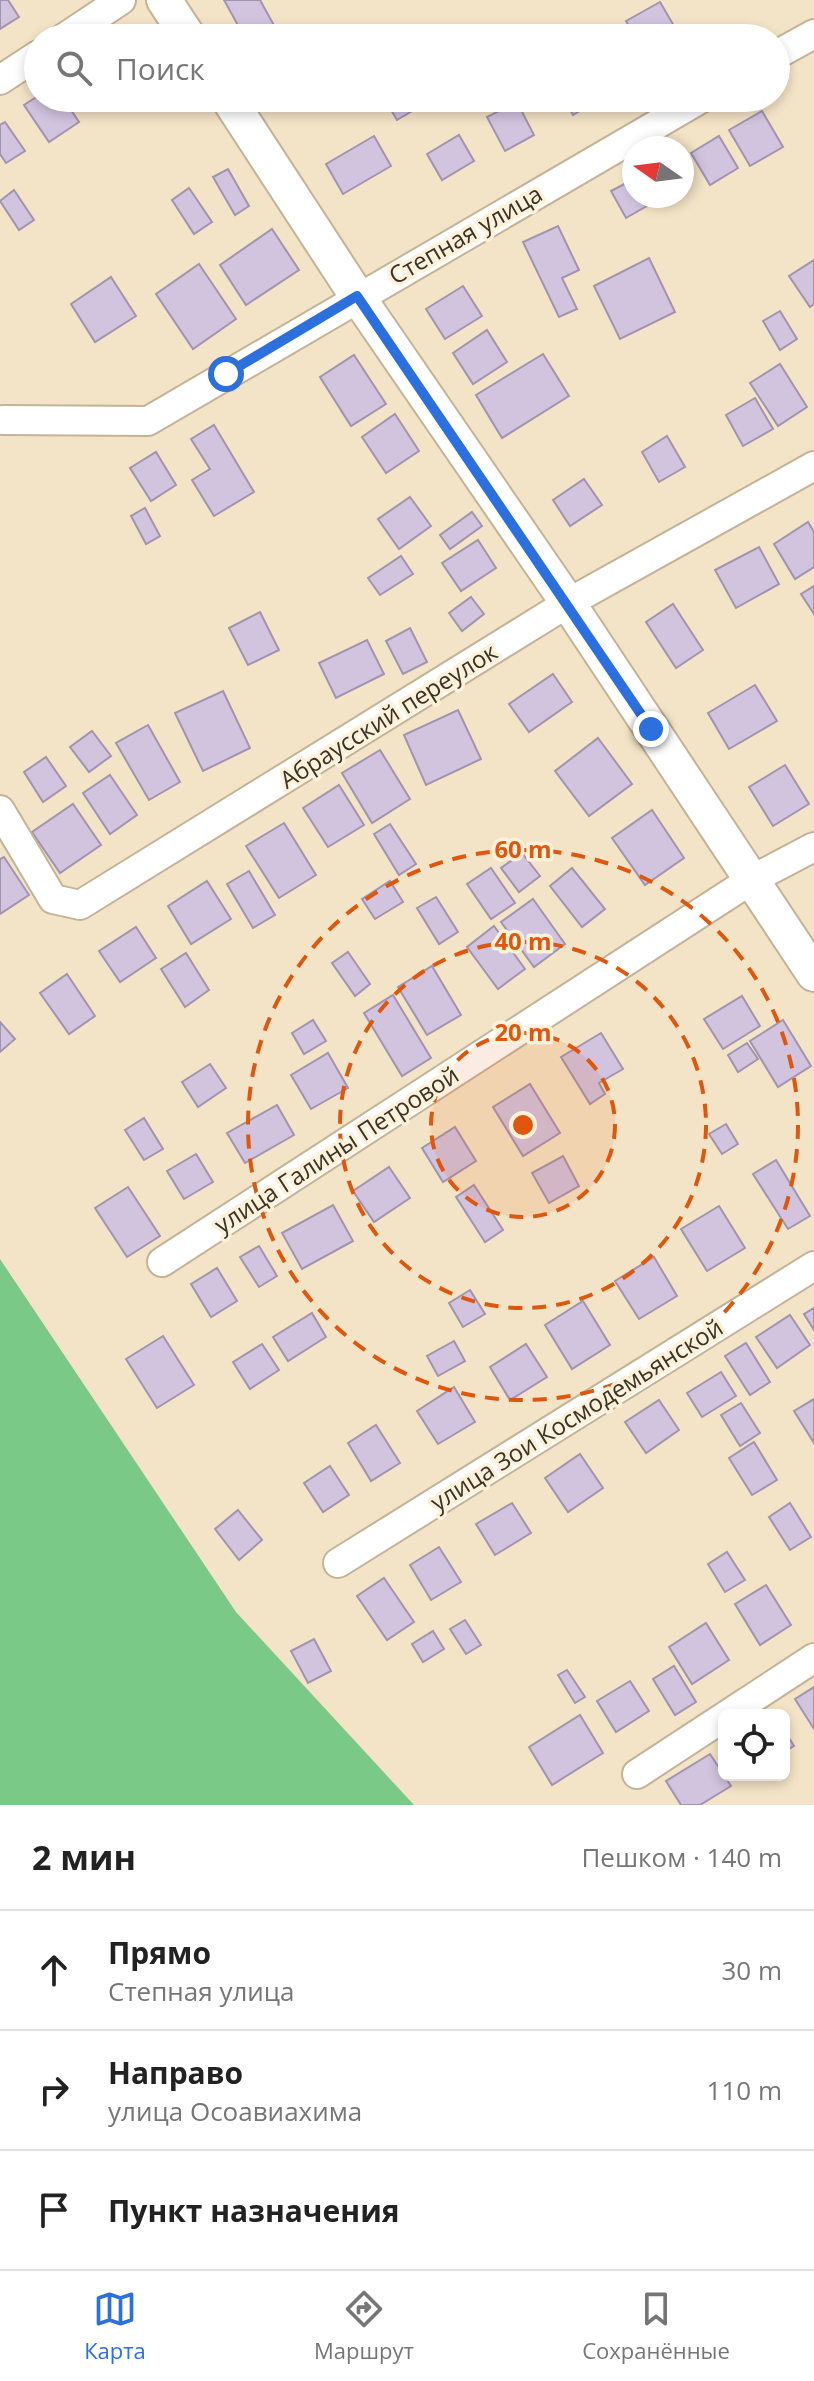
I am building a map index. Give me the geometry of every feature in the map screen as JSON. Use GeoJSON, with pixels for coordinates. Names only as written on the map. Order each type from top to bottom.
{"type":"FeatureCollection","features":[{"type":"Feature","properties":{"kind":"street"},"geometry":{"type":"LineString","coordinates":[[85,24],[121,0]]}},
{"type":"Feature","properties":{"kind":"street"},"geometry":{"type":"LineString","coordinates":[[164,0],[180,24]]}},
{"type":"Feature","properties":{"kind":"street"},"geometry":{"type":"LineString","coordinates":[[790,47],[814,34]]}},
{"type":"Feature","properties":{"kind":"street"},"geometry":{"type":"LineString","coordinates":[[0,80],[24,64]]}},
{"type":"Feature","properties":{"kind":"street"},"geometry":{"type":"LineString","coordinates":[[237,112],[357,296],[568,603],[814,974]]}},
{"type":"Feature","properties":{"kind":"street","name":"Степная улица"},"geometry":{"type":"LineString","coordinates":[[3,420],[148,421],[357,296],[678,112]]}},
{"type":"Feature","properties":{"kind":"street","name":"Абраусский переулок"},"geometry":{"type":"LineString","coordinates":[[0,810],[53,899],[80,905],[568,603],[814,466]]}},
{"type":"Feature","properties":{"kind":"street","name":"улица Галины Петровой"},"geometry":{"type":"LineString","coordinates":[[162,1262],[751,880],[814,847]]}},
{"type":"Feature","properties":{"kind":"street","name":"улица Зои Космодемьянской"},"geometry":{"type":"LineString","coordinates":[[338,1563],[814,1266]]}},
{"type":"Feature","properties":{"kind":"street"},"geometry":{"type":"LineString","coordinates":[[736,1709],[814,1658]]}},
{"type":"Feature","properties":{"kind":"street"},"geometry":{"type":"LineString","coordinates":[[637,1774],[718,1721]]}},
{"type":"Feature","properties":{"kind":"green space"},"geometry":{"type":"Polygon","coordinates":[[[0,1259],[236,1612],[414,1805],[0,1805],[0,1259]]]}},
{"type":"Feature","properties":{"kind":"building"},"geometry":{"type":"Polygon","coordinates":[[[0,0],[8,0],[19,17],[0,29],[0,0]]]}},
{"type":"Feature","properties":{"kind":"building"},"geometry":{"type":"Polygon","coordinates":[[[224,0],[260,0],[273,24],[237,24],[224,0]]]}},
{"type":"Feature","properties":{"kind":"building"},"geometry":{"type":"Polygon","coordinates":[[[660,2],[673,24],[628,24],[626,21],[660,2]]]}},
{"type":"Feature","properties":{"kind":"building"},"geometry":{"type":"Polygon","coordinates":[[[29,112],[72,112],[79,122],[49,142],[29,112]]]}},
{"type":"Feature","properties":{"kind":"building"},"geometry":{"type":"Polygon","coordinates":[[[392,112],[410,112],[397,120],[392,112]]]}},
{"type":"Feature","properties":{"kind":"building"},"geometry":{"type":"Polygon","coordinates":[[[497,112],[522,112],[534,135],[505,151],[487,117],[497,112]]]}},
{"type":"Feature","properties":{"kind":"building"},"geometry":{"type":"Polygon","coordinates":[[[763,112],[783,147],[750,166],[729,130],[763,112]]]}},
{"type":"Feature","properties":{"kind":"building"},"geometry":{"type":"Polygon","coordinates":[[[5,122],[25,151],[6,163],[0,154],[0,125],[5,122]]]}},
{"type":"Feature","properties":{"kind":"building"},"geometry":{"type":"Polygon","coordinates":[[[459,135],[474,161],[442,180],[427,154],[459,135]]]}},
{"type":"Feature","properties":{"kind":"building"},"geometry":{"type":"Polygon","coordinates":[[[374,136],[391,166],[343,194],[326,164],[374,136]]]}},
{"type":"Feature","properties":{"kind":"building"},"geometry":{"type":"Polygon","coordinates":[[[719,136],[738,168],[710,185],[694,158],[694,151],[719,136]]]}},
{"type":"Feature","properties":{"kind":"building"},"geometry":{"type":"Polygon","coordinates":[[[228,169],[249,206],[235,215],[213,177],[228,169]]]}},
{"type":"Feature","properties":{"kind":"building"},"geometry":{"type":"Polygon","coordinates":[[[622,185],[622,208],[644,208],[626,218],[611,191],[622,185]]]}},
{"type":"Feature","properties":{"kind":"building"},"geometry":{"type":"Polygon","coordinates":[[[189,188],[212,222],[194,234],[172,200],[189,188]]]}},
{"type":"Feature","properties":{"kind":"building"},"geometry":{"type":"Polygon","coordinates":[[[14,190],[34,220],[19,230],[0,201],[14,190]]]}},
{"type":"Feature","properties":{"kind":"building"},"geometry":{"type":"Polygon","coordinates":[[[558,226],[579,270],[562,278],[577,309],[559,317],[523,242],[558,226]]]}},
{"type":"Feature","properties":{"kind":"building"},"geometry":{"type":"Polygon","coordinates":[[[272,229],[299,270],[246,305],[220,265],[272,229]]]}},
{"type":"Feature","properties":{"kind":"building"},"geometry":{"type":"Polygon","coordinates":[[[649,258],[675,312],[620,339],[594,286],[649,258]]]}},
{"type":"Feature","properties":{"kind":"building"},"geometry":{"type":"Polygon","coordinates":[[[814,260],[814,304],[810,307],[789,276],[814,260]]]}},
{"type":"Feature","properties":{"kind":"building"},"geometry":{"type":"Polygon","coordinates":[[[199,264],[236,319],[193,349],[156,294],[199,264]]]}},
{"type":"Feature","properties":{"kind":"building"},"geometry":{"type":"Polygon","coordinates":[[[111,277],[136,316],[95,342],[71,304],[111,277]]]}},
{"type":"Feature","properties":{"kind":"building"},"geometry":{"type":"Polygon","coordinates":[[[463,286],[482,316],[445,339],[426,309],[463,286]]]}},
{"type":"Feature","properties":{"kind":"building"},"geometry":{"type":"Polygon","coordinates":[[[780,311],[797,339],[780,350],[763,321],[780,311]]]}},
{"type":"Feature","properties":{"kind":"building"},"geometry":{"type":"Polygon","coordinates":[[[487,330],[507,362],[473,384],[453,353],[487,330]]]}},
{"type":"Feature","properties":{"kind":"building"},"geometry":{"type":"Polygon","coordinates":[[[543,354],[569,396],[502,438],[476,395],[543,354]]]}},
{"type":"Feature","properties":{"kind":"building"},"geometry":{"type":"Polygon","coordinates":[[[354,355],[386,404],[351,426],[320,377],[354,355]]]}},
{"type":"Feature","properties":{"kind":"building"},"geometry":{"type":"Polygon","coordinates":[[[780,364],[807,407],[778,426],[750,383],[780,364]]]}},
{"type":"Feature","properties":{"kind":"building"},"geometry":{"type":"Polygon","coordinates":[[[755,398],[773,429],[743,446],[726,415],[755,398]]]}},
{"type":"Feature","properties":{"kind":"building"},"geometry":{"type":"Polygon","coordinates":[[[395,414],[419,451],[386,473],[362,437],[395,414]]]}},
{"type":"Feature","properties":{"kind":"building"},"geometry":{"type":"Polygon","coordinates":[[[214,425],[254,492],[214,516],[192,480],[210,469],[191,439],[214,425]]]}},
{"type":"Feature","properties":{"kind":"building"},"geometry":{"type":"Polygon","coordinates":[[[667,436],[685,467],[659,482],[642,452],[667,436]]]}},
{"type":"Feature","properties":{"kind":"building"},"geometry":{"type":"Polygon","coordinates":[[[156,452],[176,485],[151,501],[130,468],[156,452]]]}},
{"type":"Feature","properties":{"kind":"building"},"geometry":{"type":"Polygon","coordinates":[[[584,479],[602,505],[570,526],[553,500],[584,479]]]}},
{"type":"Feature","properties":{"kind":"building"},"geometry":{"type":"Polygon","coordinates":[[[410,497],[431,526],[399,549],[378,519],[410,497]]]}},
{"type":"Feature","properties":{"kind":"building"},"geometry":{"type":"Polygon","coordinates":[[[145,508],[160,536],[146,544],[131,516],[145,508]]]}},
{"type":"Feature","properties":{"kind":"building"},"geometry":{"type":"Polygon","coordinates":[[[472,512],[482,526],[450,549],[440,535],[472,512]]]}},
{"type":"Feature","properties":{"kind":"building"},"geometry":{"type":"Polygon","coordinates":[[[808,522],[814,532],[814,567],[795,579],[774,544],[808,522]]]}},
{"type":"Feature","properties":{"kind":"building"},"geometry":{"type":"Polygon","coordinates":[[[478,540],[496,568],[461,591],[442,563],[478,540]]]}},
{"type":"Feature","properties":{"kind":"building"},"geometry":{"type":"Polygon","coordinates":[[[759,547],[779,584],[736,608],[715,570],[759,547]]]}},
{"type":"Feature","properties":{"kind":"building"},"geometry":{"type":"Polygon","coordinates":[[[401,556],[413,574],[380,595],[368,578],[401,556]]]}},
{"type":"Feature","properties":{"kind":"building"},"geometry":{"type":"Polygon","coordinates":[[[814,586],[814,614],[801,594],[814,586]]]}},
{"type":"Feature","properties":{"kind":"building"},"geometry":{"type":"Polygon","coordinates":[[[471,597],[484,614],[462,631],[449,613],[471,597]]]}},
{"type":"Feature","properties":{"kind":"building"},"geometry":{"type":"Polygon","coordinates":[[[673,604],[703,650],[676,668],[646,622],[673,604]]]}},
{"type":"Feature","properties":{"kind":"building"},"geometry":{"type":"Polygon","coordinates":[[[260,612],[279,650],[248,665],[229,628],[260,612]]]}},
{"type":"Feature","properties":{"kind":"building"},"geometry":{"type":"Polygon","coordinates":[[[410,628],[427,662],[403,674],[386,641],[410,628]]]}},
{"type":"Feature","properties":{"kind":"building"},"geometry":{"type":"Polygon","coordinates":[[[367,640],[384,674],[336,698],[319,663],[367,640]]]}},
{"type":"Feature","properties":{"kind":"building"},"geometry":{"type":"Polygon","coordinates":[[[553,674],[572,702],[529,732],[509,704],[553,674]]]}},
{"type":"Feature","properties":{"kind":"building"},"geometry":{"type":"Polygon","coordinates":[[[755,685],[777,721],[729,749],[708,713],[755,685]]]}},
{"type":"Feature","properties":{"kind":"building"},"geometry":{"type":"Polygon","coordinates":[[[223,691],[250,748],[203,771],[175,713],[223,691]]]}},
{"type":"Feature","properties":{"kind":"building"},"geometry":{"type":"Polygon","coordinates":[[[458,710],[481,759],[426,785],[404,735],[458,710]]]}},
{"type":"Feature","properties":{"kind":"building"},"geometry":{"type":"Polygon","coordinates":[[[148,725],[180,782],[149,800],[116,743],[148,725]]]}},
{"type":"Feature","properties":{"kind":"building"},"geometry":{"type":"Polygon","coordinates":[[[92,731],[111,756],[89,772],[70,747],[92,731]]]}},
{"type":"Feature","properties":{"kind":"building"},"geometry":{"type":"Polygon","coordinates":[[[598,738],[632,784],[589,816],[555,771],[598,738]]]}},
{"type":"Feature","properties":{"kind":"building"},"geometry":{"type":"Polygon","coordinates":[[[380,750],[410,799],[372,823],[342,773],[380,750]]]}},
{"type":"Feature","properties":{"kind":"building"},"geometry":{"type":"Polygon","coordinates":[[[46,757],[66,786],[43,802],[24,772],[46,757]]]}},
{"type":"Feature","properties":{"kind":"building"},"geometry":{"type":"Polygon","coordinates":[[[785,765],[809,804],[773,826],[749,787],[785,765]]]}},
{"type":"Feature","properties":{"kind":"building"},"geometry":{"type":"Polygon","coordinates":[[[110,775],[137,815],[110,834],[83,793],[110,775]]]}},
{"type":"Feature","properties":{"kind":"building"},"geometry":{"type":"Polygon","coordinates":[[[339,785],[364,825],[328,847],[303,808],[339,785]]]}},
{"type":"Feature","properties":{"kind":"building"},"geometry":{"type":"Polygon","coordinates":[[[73,804],[101,845],[60,873],[32,832],[73,804]]]}},
{"type":"Feature","properties":{"kind":"building"},"geometry":{"type":"Polygon","coordinates":[[[652,810],[684,858],[645,885],[612,838],[652,810]]]}},
{"type":"Feature","properties":{"kind":"building"},"geometry":{"type":"Polygon","coordinates":[[[284,823],[316,875],[279,898],[246,846],[284,823]]]}},
{"type":"Feature","properties":{"kind":"building"},"geometry":{"type":"Polygon","coordinates":[[[390,824],[416,864],[399,875],[374,834],[390,824]]]}},
{"type":"Feature","properties":{"kind":"building"},"geometry":{"type":"Polygon","coordinates":[[[522,853],[540,876],[519,892],[501,868],[522,853]]]}},
{"type":"Feature","properties":{"kind":"building"},"geometry":{"type":"Polygon","coordinates":[[[4,857],[29,895],[0,914],[0,859],[4,857]]]}},
{"type":"Feature","properties":{"kind":"building"},"geometry":{"type":"Polygon","coordinates":[[[491,868],[515,903],[491,919],[467,884],[491,868]]]}},
{"type":"Feature","properties":{"kind":"building"},"geometry":{"type":"Polygon","coordinates":[[[572,868],[605,909],[582,927],[550,886],[572,868]]]}},
{"type":"Feature","properties":{"kind":"building"},"geometry":{"type":"Polygon","coordinates":[[[249,871],[275,915],[253,928],[227,884],[249,871]]]}},
{"type":"Feature","properties":{"kind":"building"},"geometry":{"type":"Polygon","coordinates":[[[207,881],[231,919],[191,944],[168,906],[207,881]]]}},
{"type":"Feature","properties":{"kind":"building"},"geometry":{"type":"Polygon","coordinates":[[[390,881],[403,902],[375,919],[362,899],[390,881]]]}},
{"type":"Feature","properties":{"kind":"building"},"geometry":{"type":"Polygon","coordinates":[[[436,897],[458,932],[439,944],[417,908],[436,897]]]}},
{"type":"Feature","properties":{"kind":"building"},"geometry":{"type":"Polygon","coordinates":[[[533,899],[565,944],[534,967],[501,922],[533,899]]]}},
{"type":"Feature","properties":{"kind":"building"},"geometry":{"type":"Polygon","coordinates":[[[494,926],[525,969],[498,989],[467,947],[494,926]]]}},
{"type":"Feature","properties":{"kind":"building"},"geometry":{"type":"Polygon","coordinates":[[[136,927],[156,958],[120,982],[99,951],[136,927]]]}},
{"type":"Feature","properties":{"kind":"building"},"geometry":{"type":"Polygon","coordinates":[[[348,952],[370,984],[355,996],[332,963],[348,952]]]}},
{"type":"Feature","properties":{"kind":"building"},"geometry":{"type":"Polygon","coordinates":[[[186,953],[209,990],[185,1007],[161,969],[186,953]]]}},
{"type":"Feature","properties":{"kind":"building"},"geometry":{"type":"Polygon","coordinates":[[[432,966],[461,1015],[427,1035],[398,987],[432,966]]]}},
{"type":"Feature","properties":{"kind":"building"},"geometry":{"type":"Polygon","coordinates":[[[67,974],[95,1016],[69,1034],[40,993],[67,974]]]}},
{"type":"Feature","properties":{"kind":"building"},"geometry":{"type":"Polygon","coordinates":[[[393,995],[431,1058],[402,1076],[364,1013],[393,995]]]}},
{"type":"Feature","properties":{"kind":"building"},"geometry":{"type":"Polygon","coordinates":[[[742,996],[760,1026],[723,1049],[704,1019],[742,996]]]}},
{"type":"Feature","properties":{"kind":"building"},"geometry":{"type":"Polygon","coordinates":[[[313,1020],[326,1041],[304,1054],[292,1033],[313,1020]]]}},
{"type":"Feature","properties":{"kind":"building"},"geometry":{"type":"Polygon","coordinates":[[[783,1020],[811,1066],[778,1087],[750,1041],[783,1020]]]}},
{"type":"Feature","properties":{"kind":"building"},"geometry":{"type":"Polygon","coordinates":[[[0,1022],[15,1039],[0,1052],[0,1022]]]}},
{"type":"Feature","properties":{"kind":"building"},"geometry":{"type":"Polygon","coordinates":[[[601,1033],[623,1069],[599,1083],[605,1094],[590,1104],[561,1057],[601,1033]]]}},
{"type":"Feature","properties":{"kind":"building"},"geometry":{"type":"Polygon","coordinates":[[[747,1043],[758,1059],[738,1072],[728,1055],[747,1043]]]}},
{"type":"Feature","properties":{"kind":"building"},"geometry":{"type":"Polygon","coordinates":[[[328,1053],[348,1088],[311,1109],[291,1075],[328,1053]]]}},
{"type":"Feature","properties":{"kind":"building"},"geometry":{"type":"Polygon","coordinates":[[[210,1064],[226,1088],[198,1107],[182,1082],[210,1064]]]}},
{"type":"Feature","properties":{"kind":"building"},"geometry":{"type":"Polygon","coordinates":[[[530,1084],[560,1133],[523,1156],[493,1107],[530,1084]]]}},
{"type":"Feature","properties":{"kind":"building"},"geometry":{"type":"Polygon","coordinates":[[[277,1105],[294,1135],[245,1163],[227,1133],[277,1105]]]}},
{"type":"Feature","properties":{"kind":"building"},"geometry":{"type":"Polygon","coordinates":[[[144,1118],[163,1149],[144,1160],[125,1130],[144,1118]]]}},
{"type":"Feature","properties":{"kind":"building"},"geometry":{"type":"Polygon","coordinates":[[[726,1124],[738,1144],[722,1154],[709,1134],[726,1124]]]}},
{"type":"Feature","properties":{"kind":"building"},"geometry":{"type":"Polygon","coordinates":[[[455,1127],[476,1161],[443,1182],[422,1148],[455,1127]]]}},
{"type":"Feature","properties":{"kind":"building"},"geometry":{"type":"Polygon","coordinates":[[[196,1154],[213,1182],[184,1199],[167,1171],[196,1154]]]}},
{"type":"Feature","properties":{"kind":"building"},"geometry":{"type":"Polygon","coordinates":[[[563,1156],[579,1186],[549,1203],[532,1173],[563,1156]]]}},
{"type":"Feature","properties":{"kind":"building"},"geometry":{"type":"Polygon","coordinates":[[[776,1160],[810,1216],[788,1229],[753,1174],[776,1160]]]}},
{"type":"Feature","properties":{"kind":"building"},"geometry":{"type":"Polygon","coordinates":[[[389,1167],[410,1198],[374,1222],[353,1191],[389,1167]]]}},
{"type":"Feature","properties":{"kind":"building"},"geometry":{"type":"Polygon","coordinates":[[[474,1185],[503,1230],[485,1242],[456,1197],[474,1185]]]}},
{"type":"Feature","properties":{"kind":"building"},"geometry":{"type":"Polygon","coordinates":[[[128,1187],[160,1236],[127,1257],[95,1208],[128,1187]]]}},
{"type":"Feature","properties":{"kind":"building"},"geometry":{"type":"Polygon","coordinates":[[[333,1205],[353,1241],[302,1269],[282,1233],[333,1205]]]}},
{"type":"Feature","properties":{"kind":"building"},"geometry":{"type":"Polygon","coordinates":[[[719,1206],[745,1248],[707,1271],[681,1229],[719,1206]]]}},
{"type":"Feature","properties":{"kind":"building"},"geometry":{"type":"Polygon","coordinates":[[[259,1246],[277,1276],[259,1287],[240,1257],[259,1246]]]}},
{"type":"Feature","properties":{"kind":"building"},"geometry":{"type":"Polygon","coordinates":[[[654,1257],[677,1296],[639,1319],[615,1281],[654,1257]]]}},
{"type":"Feature","properties":{"kind":"building"},"geometry":{"type":"Polygon","coordinates":[[[217,1268],[237,1301],[211,1317],[191,1284],[217,1268]]]}},
{"type":"Feature","properties":{"kind":"building"},"geometry":{"type":"Polygon","coordinates":[[[470,1290],[485,1314],[463,1327],[449,1303],[470,1290]]]}},
{"type":"Feature","properties":{"kind":"building"},"geometry":{"type":"Polygon","coordinates":[[[583,1301],[610,1345],[572,1369],[545,1325],[583,1301]]]}},
{"type":"Feature","properties":{"kind":"building"},"geometry":{"type":"Polygon","coordinates":[[[814,1308],[814,1330],[804,1314],[814,1308]]]}},
{"type":"Feature","properties":{"kind":"building"},"geometry":{"type":"Polygon","coordinates":[[[312,1313],[326,1337],[288,1361],[273,1337],[312,1313]]]}},
{"type":"Feature","properties":{"kind":"building"},"geometry":{"type":"Polygon","coordinates":[[[790,1315],[810,1345],[777,1368],[756,1337],[790,1315]]]}},
{"type":"Feature","properties":{"kind":"building"},"geometry":{"type":"Polygon","coordinates":[[[163,1336],[194,1385],[157,1408],[126,1359],[163,1336]]]}},
{"type":"Feature","properties":{"kind":"building"},"geometry":{"type":"Polygon","coordinates":[[[454,1341],[465,1361],[438,1376],[427,1356],[454,1341]]]}},
{"type":"Feature","properties":{"kind":"building"},"geometry":{"type":"Polygon","coordinates":[[[746,1343],[770,1382],[750,1395],[725,1356],[746,1343]]]}},
{"type":"Feature","properties":{"kind":"building"},"geometry":{"type":"Polygon","coordinates":[[[262,1344],[279,1370],[250,1389],[233,1362],[262,1344]]]}},
{"type":"Feature","properties":{"kind":"building"},"geometry":{"type":"Polygon","coordinates":[[[526,1344],[547,1377],[510,1400],[490,1367],[526,1344]]]}},
{"type":"Feature","properties":{"kind":"building"},"geometry":{"type":"Polygon","coordinates":[[[721,1372],[736,1396],[702,1417],[687,1393],[721,1372]]]}},
{"type":"Feature","properties":{"kind":"building"},"geometry":{"type":"Polygon","coordinates":[[[454,1387],[475,1422],[438,1444],[417,1411],[454,1387]]]}},
{"type":"Feature","properties":{"kind":"building"},"geometry":{"type":"Polygon","coordinates":[[[814,1399],[814,1443],[794,1411],[814,1399]]]}},
{"type":"Feature","properties":{"kind":"building"},"geometry":{"type":"Polygon","coordinates":[[[659,1400],[679,1430],[646,1453],[625,1422],[659,1400]]]}},
{"type":"Feature","properties":{"kind":"building"},"geometry":{"type":"Polygon","coordinates":[[[741,1403],[760,1433],[740,1446],[721,1415],[741,1403]]]}},
{"type":"Feature","properties":{"kind":"building"},"geometry":{"type":"Polygon","coordinates":[[[376,1425],[400,1463],[371,1481],[348,1443],[376,1425]]]}},
{"type":"Feature","properties":{"kind":"building"},"geometry":{"type":"Polygon","coordinates":[[[754,1442],[777,1480],[752,1495],[729,1458],[754,1442]]]}},
{"type":"Feature","properties":{"kind":"building"},"geometry":{"type":"Polygon","coordinates":[[[580,1454],[603,1488],[568,1512],[545,1478],[580,1454]]]}},
{"type":"Feature","properties":{"kind":"building"},"geometry":{"type":"Polygon","coordinates":[[[330,1466],[349,1495],[323,1512],[304,1483],[330,1466]]]}},
{"type":"Feature","properties":{"kind":"building"},"geometry":{"type":"Polygon","coordinates":[[[512,1503],[531,1533],[495,1555],[476,1524],[512,1503]]]}},
{"type":"Feature","properties":{"kind":"building"},"geometry":{"type":"Polygon","coordinates":[[[790,1503],[811,1537],[790,1550],[769,1517],[790,1503]]]}},
{"type":"Feature","properties":{"kind":"building"},"geometry":{"type":"Polygon","coordinates":[[[238,1510],[262,1540],[239,1560],[215,1529],[238,1510]]]}},
{"type":"Feature","properties":{"kind":"building"},"geometry":{"type":"Polygon","coordinates":[[[439,1547],[461,1582],[431,1600],[410,1565],[439,1547]]]}},
{"type":"Feature","properties":{"kind":"building"},"geometry":{"type":"Polygon","coordinates":[[[727,1552],[745,1580],[725,1592],[708,1564],[727,1552]]]}},
{"type":"Feature","properties":{"kind":"building"},"geometry":{"type":"Polygon","coordinates":[[[384,1578],[414,1622],[387,1640],[357,1596],[384,1578]]]}},
{"type":"Feature","properties":{"kind":"building"},"geometry":{"type":"Polygon","coordinates":[[[766,1585],[791,1625],[760,1645],[735,1604],[766,1585]]]}},
{"type":"Feature","properties":{"kind":"building"},"geometry":{"type":"Polygon","coordinates":[[[465,1620],[481,1645],[466,1654],[450,1629],[465,1620]]]}},
{"type":"Feature","properties":{"kind":"building"},"geometry":{"type":"Polygon","coordinates":[[[706,1623],[729,1660],[692,1684],[669,1647],[706,1623]]]}},
{"type":"Feature","properties":{"kind":"building"},"geometry":{"type":"Polygon","coordinates":[[[433,1631],[444,1649],[423,1662],[412,1644],[433,1631]]]}},
{"type":"Feature","properties":{"kind":"building"},"geometry":{"type":"Polygon","coordinates":[[[314,1639],[331,1671],[308,1683],[291,1651],[314,1639]]]}},
{"type":"Feature","properties":{"kind":"building"},"geometry":{"type":"Polygon","coordinates":[[[674,1666],[696,1702],[675,1715],[653,1679],[674,1666]]]}},
{"type":"Feature","properties":{"kind":"building"},"geometry":{"type":"Polygon","coordinates":[[[567,1670],[585,1697],[575,1703],[558,1675],[567,1670]]]}},
{"type":"Feature","properties":{"kind":"building"},"geometry":{"type":"Polygon","coordinates":[[[630,1681],[649,1711],[616,1732],[597,1701],[630,1681]]]}},
{"type":"Feature","properties":{"kind":"building"},"geometry":{"type":"Polygon","coordinates":[[[814,1687],[814,1729],[795,1699],[814,1687]]]}},
{"type":"Feature","properties":{"kind":"building"},"geometry":{"type":"Polygon","coordinates":[[[580,1715],[603,1753],[552,1785],[529,1747],[580,1715]]]}},
{"type":"Feature","properties":{"kind":"building"},"geometry":{"type":"Polygon","coordinates":[[[710,1754],[718,1766],[718,1781],[728,1781],[731,1786],[700,1805],[681,1805],[666,1781],[710,1754]]]}},
{"type":"Feature","properties":{"kind":"route"},"geometry":{"type":"LineString","coordinates":[[226,374],[357,296],[651,729]]}}]}
